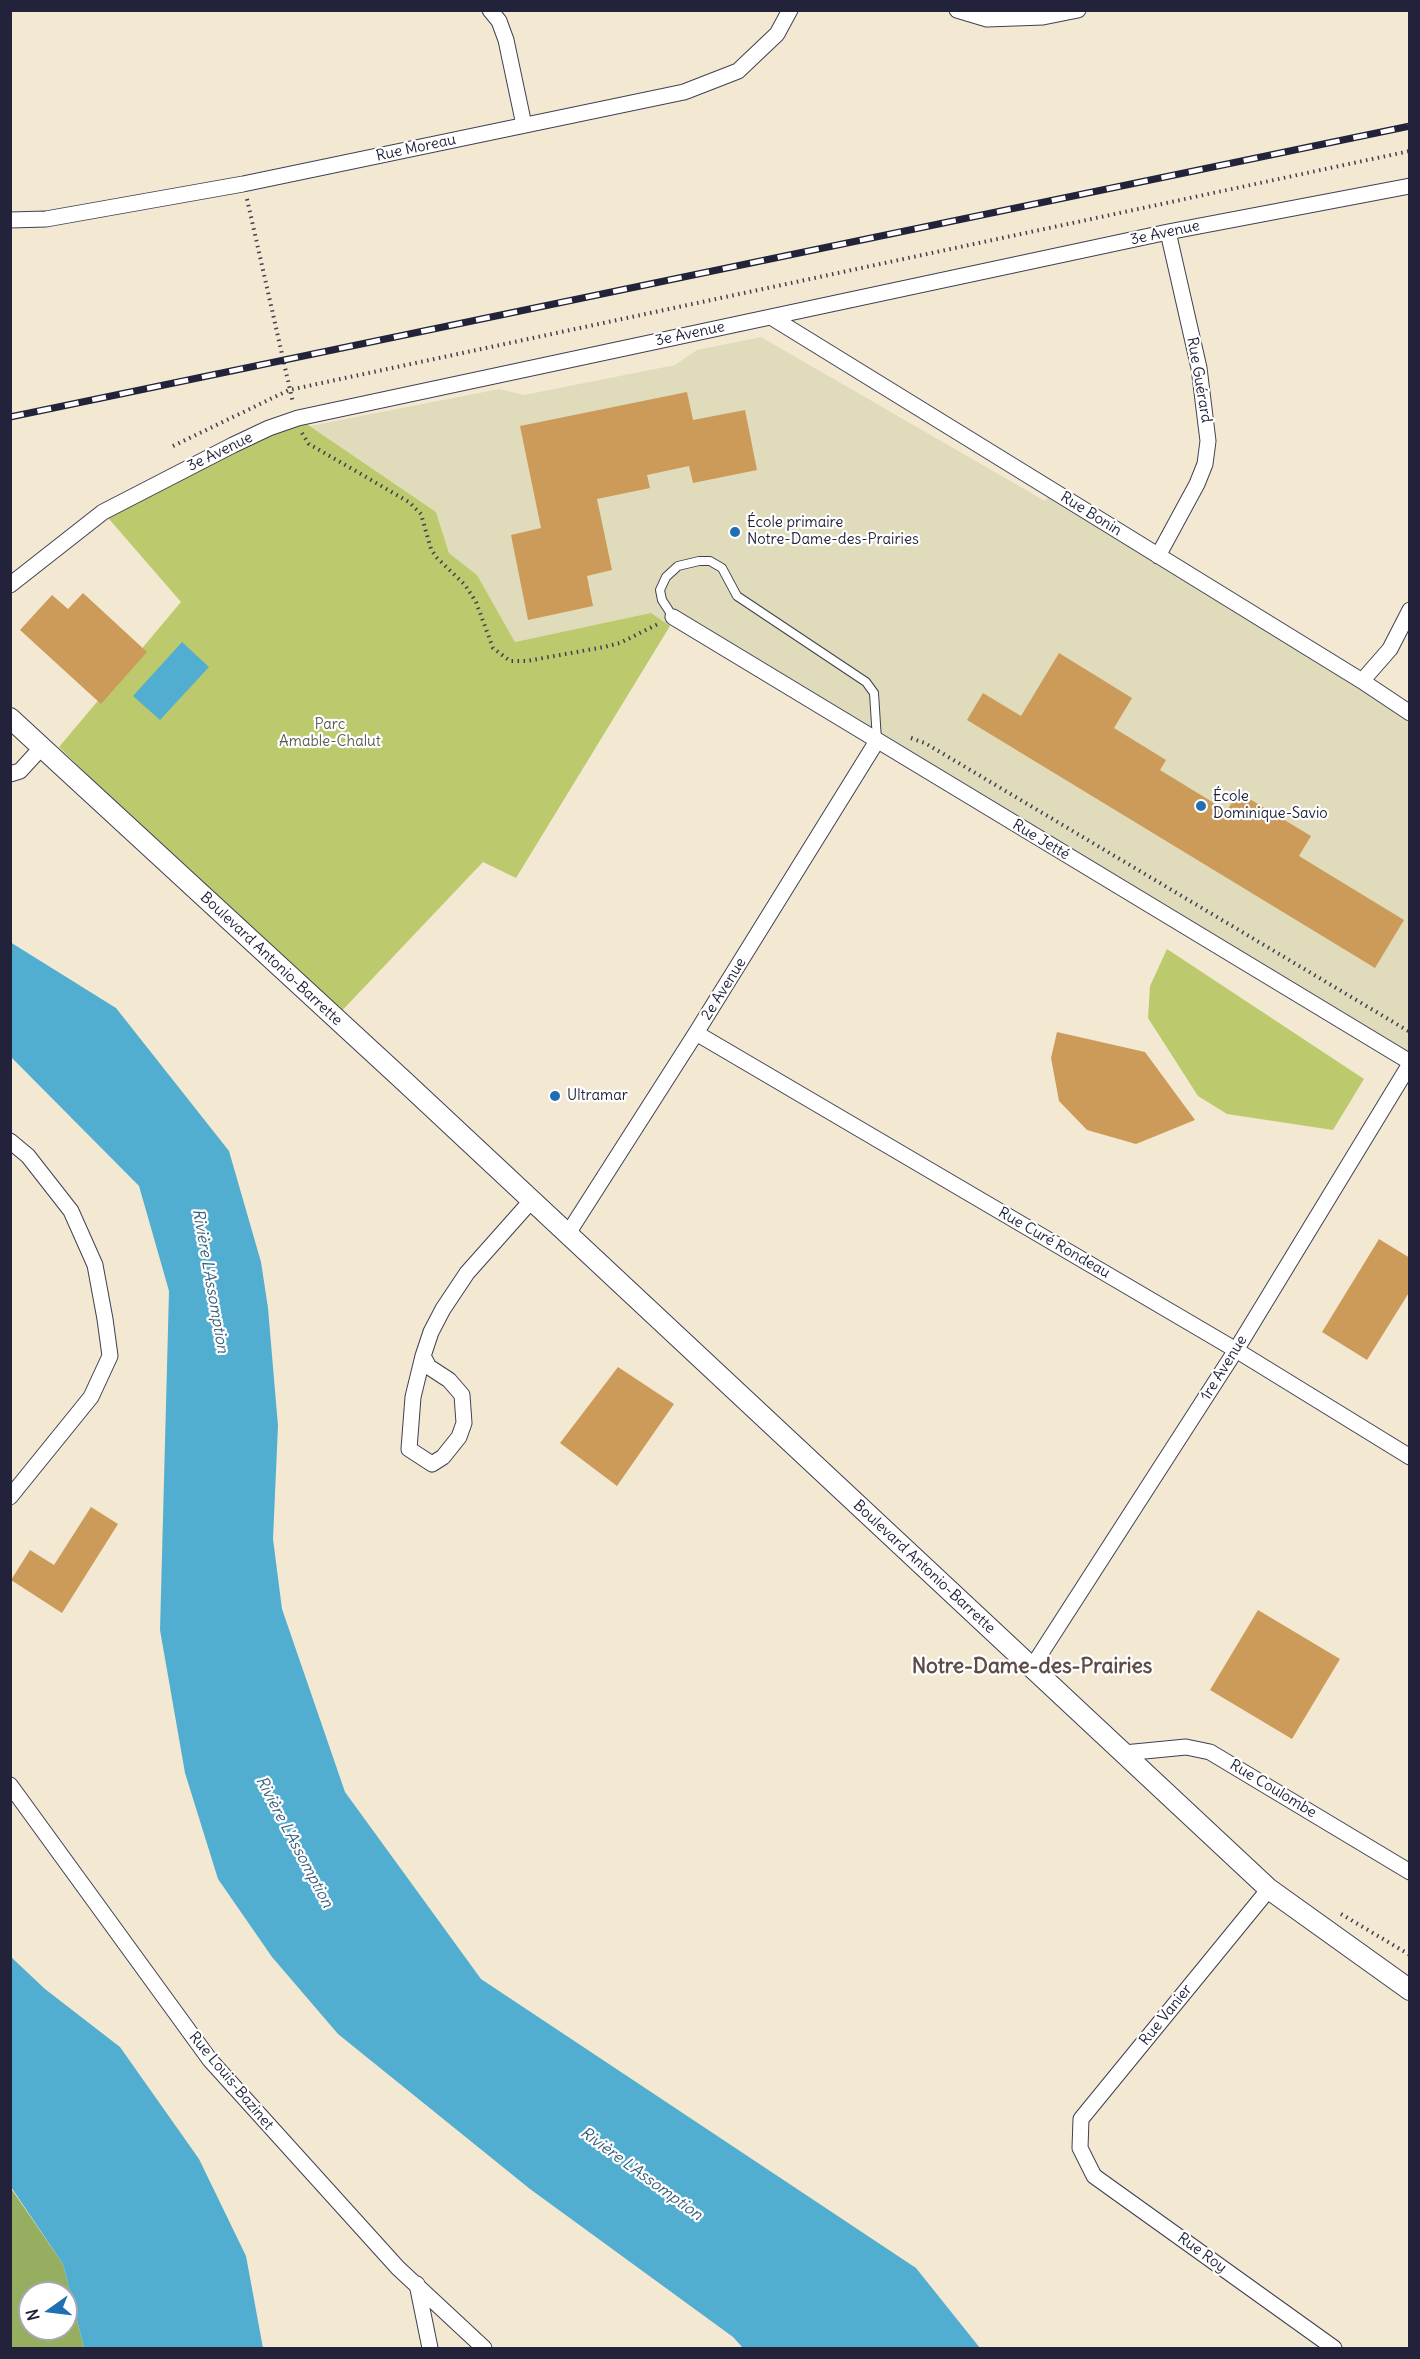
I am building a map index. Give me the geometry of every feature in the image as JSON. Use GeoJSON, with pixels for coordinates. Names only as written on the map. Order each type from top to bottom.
{"type":"FeatureCollection","features":[{"type":"Feature","properties":{"kind":"street"},"geometry":{"type":"LineString","coordinates":[[490,10],[499,21],[507,40],[524,125]]}},
{"type":"Feature","properties":{"kind":"street","name":"Rue Moreau"},"geometry":{"type":"LineString","coordinates":[[10,220],[46,219],[243,184],[684,92],[738,71],[777,34],[790,10]]}},
{"type":"Feature","properties":{"kind":"street"},"geometry":{"type":"LineString","coordinates":[[957,10],[987,19],[1043,17],[1078,10]]}},
{"type":"Feature","properties":{"kind":"street","name":"3e Avenue"},"geometry":{"type":"LineString","coordinates":[[10,585],[103,512],[130,496],[268,428],[298,418],[1168,232],[1410,186]]}},
{"type":"Feature","properties":{"kind":"street","name":"Rue Guérard"},"geometry":{"type":"LineString","coordinates":[[1158,555],[1197,484],[1205,464],[1208,441],[1199,368],[1168,232]]}},
{"type":"Feature","properties":{"kind":"street","name":"Rue Bonin"},"geometry":{"type":"LineString","coordinates":[[771,317],[1362,681],[1410,713]]}},
{"type":"Feature","properties":{"kind":"street"},"geometry":{"type":"LineString","coordinates":[[1362,681],[1390,649],[1410,610]]}},
{"type":"Feature","properties":{"kind":"street","name":"Rue Jetté"},"geometry":{"type":"LineString","coordinates":[[673,617],[1410,1063]]}},
{"type":"Feature","properties":{"kind":"street","name":"Boulevard Antonio-Barrette"},"geometry":{"type":"LineString","coordinates":[[10,718],[1269,1889],[1410,1990]]}},
{"type":"Feature","properties":{"kind":"street","name":"2e Avenue"},"geometry":{"type":"LineString","coordinates":[[567,1235],[696,1033],[877,741]]}},
{"type":"Feature","properties":{"kind":"street"},"geometry":{"type":"LineString","coordinates":[[10,774],[20,771],[42,747]]}},
{"type":"Feature","properties":{"kind":"street","name":"Rue Curé Rondeau"},"geometry":{"type":"LineString","coordinates":[[696,1033],[1236,1350],[1410,1457]]}},
{"type":"Feature","properties":{"kind":"street","name":"1re Avenue"},"geometry":{"type":"LineString","coordinates":[[1032,1667],[1236,1350],[1410,1063]]}},
{"type":"Feature","properties":{"kind":"street"},"geometry":{"type":"LineString","coordinates":[[10,1141],[28,1156],[71,1211],[95,1265],[110,1356],[91,1397],[10,1497]]}},
{"type":"Feature","properties":{"kind":"street"},"geometry":{"type":"LineString","coordinates":[[423,1356],[429,1367],[449,1380],[462,1395],[464,1423],[459,1437],[443,1457],[432,1464],[409,1449],[413,1397],[423,1356],[431,1332],[443,1309],[468,1273],[531,1201]]}},
{"type":"Feature","properties":{"kind":"street","name":"Rue Coulombe"},"geometry":{"type":"LineString","coordinates":[[1124,1753],[1186,1747],[1210,1752],[1410,1872]]}},
{"type":"Feature","properties":{"kind":"street","name":"Rue Louis-Bazinet"},"geometry":{"type":"LineString","coordinates":[[10,1785],[210,2060],[398,2268],[484,2349]]}},
{"type":"Feature","properties":{"kind":"street","name":"Rue Vanier"},"geometry":{"type":"LineString","coordinates":[[1080,2148],[1081,2119],[1269,1889]]}},
{"type":"Feature","properties":{"kind":"street","name":"Rue Roy"},"geometry":{"type":"LineString","coordinates":[[1080,2148],[1094,2176],[1334,2349]]}},
{"type":"Feature","properties":{"kind":"street"},"geometry":{"type":"LineString","coordinates":[[417,2284],[430,2349]]}},
{"type":"Feature","properties":{"kind":"lane"},"geometry":{"type":"LineString","coordinates":[[673,617],[662,600],[660,590],[666,577],[678,566],[699,561],[710,561],[722,568],[737,596],[866,682],[874,693],[877,741]]}},
{"type":"Feature","properties":{"kind":"path","name":"3e Avenue"},"geometry":{"type":"LineString","coordinates":[[173,446],[289,390],[1410,151]]}},
{"type":"Feature","properties":{"kind":"path"},"geometry":{"type":"LineString","coordinates":[[243,184],[289,390]]}},
{"type":"Feature","properties":{"kind":"shaded area"},"geometry":{"type":"Polygon","coordinates":[[[761,337],[1045,501],[1052,490],[1409,713],[1409,1062],[677,614],[670,626],[650,614],[515,642],[477,575],[449,553],[436,512],[310,426],[499,389],[524,395],[675,365],[697,350],[761,337]]]}},
{"type":"Feature","properties":{"kind":"green space","name":"Parc Amable-Chalut"},"geometry":{"type":"Polygon","coordinates":[[[298,418],[436,512],[449,553],[477,575],[515,642],[651,613],[670,626],[516,878],[483,862],[335,1018],[59,747],[181,602],[103,512],[298,418]]]}},
{"type":"Feature","properties":{"kind":"green space"},"geometry":{"type":"Polygon","coordinates":[[[1167,949],[1364,1079],[1333,1130],[1227,1114],[1198,1096],[1148,1018],[1150,986],[1167,949]]]}},
{"type":"Feature","properties":{"kind":"green space"},"geometry":{"type":"Polygon","coordinates":[[[10,2187],[63,2264],[67,2281],[18,2281],[18,2341],[78,2341],[78,2324],[84,2348],[11,2348],[10,2187]]]}},
{"type":"Feature","properties":{"kind":"water"},"geometry":{"type":"Polygon","coordinates":[[[182,642],[209,667],[160,720],[133,696],[182,642]]]}},
{"type":"Feature","properties":{"kind":"water","name":"Rivière L'Assomption"},"geometry":{"type":"Polygon","coordinates":[[[10,942],[116,1008],[229,1151],[261,1262],[268,1308],[278,1426],[273,1539],[282,1609],[345,1792],[481,1979],[916,2268],[980,2348],[743,2348],[733,2337],[530,2189],[338,2034],[272,1957],[218,1879],[185,1773],[160,1630],[169,1291],[139,1186],[11,1057],[10,942]]]}},
{"type":"Feature","properties":{"kind":"water"},"geometry":{"type":"Polygon","coordinates":[[[10,1956],[45,1989],[120,2047],[199,2159],[246,2256],[263,2348],[84,2348],[78,2324],[78,2281],[67,2281],[63,2264],[11,2187],[10,1956]]]}},
{"type":"Feature","properties":{"kind":"building"},"geometry":{"type":"Polygon","coordinates":[[[687,392],[693,420],[745,410],[757,470],[693,483],[689,466],[647,475],[650,488],[597,499],[612,570],[587,576],[593,606],[528,620],[511,535],[541,528],[520,426],[687,392]]]}},
{"type":"Feature","properties":{"kind":"building"},"geometry":{"type":"Polygon","coordinates":[[[83,593],[147,652],[101,704],[20,630],[52,595],[68,609],[83,593]]]}},
{"type":"Feature","properties":{"kind":"building"},"geometry":{"type":"Polygon","coordinates":[[[1059,653],[1132,698],[1114,728],[1166,760],[1160,770],[1227,811],[1238,792],[1311,836],[1299,856],[1404,920],[1375,968],[967,720],[983,693],[1021,716],[1059,653]]]}},
{"type":"Feature","properties":{"kind":"building"},"geometry":{"type":"Polygon","coordinates":[[[1057,1032],[1145,1052],[1195,1120],[1136,1144],[1087,1130],[1059,1101],[1051,1058],[1057,1032]]]}},
{"type":"Feature","properties":{"kind":"building"},"geometry":{"type":"Polygon","coordinates":[[[1379,1239],[1410,1258],[1410,1291],[1367,1360],[1322,1332],[1379,1239]]]}},
{"type":"Feature","properties":{"kind":"building"},"geometry":{"type":"Polygon","coordinates":[[[618,1367],[674,1404],[617,1486],[560,1443],[618,1367]]]}},
{"type":"Feature","properties":{"kind":"building"},"geometry":{"type":"Polygon","coordinates":[[[91,1507],[118,1524],[62,1613],[11,1580],[30,1550],[54,1565],[91,1507]]]}},
{"type":"Feature","properties":{"kind":"building"},"geometry":{"type":"Polygon","coordinates":[[[1258,1610],[1340,1659],[1292,1739],[1210,1690],[1258,1610]]]}},
{"type":"Feature","properties":{"kind":"railway"},"geometry":{"type":"LineString","coordinates":[[10,417],[1410,126]]}},
{"type":"Feature","properties":{"kind":"place","name":"École primaire Notre-Dame-des-Prairies"},"geometry":{"type":"Point","coordinates":[735,532]}},
{"type":"Feature","properties":{"kind":"place","name":"École Dominique-Savio"},"geometry":{"type":"Point","coordinates":[1201,806]}},
{"type":"Feature","properties":{"kind":"place","name":"Ultramar"},"geometry":{"type":"Point","coordinates":[555,1096]}},
{"type":"Feature","properties":{"kind":"district","name":"Notre-Dame-des-Prairies"},"geometry":{"type":"Point","coordinates":[1032,1667]}}]}
